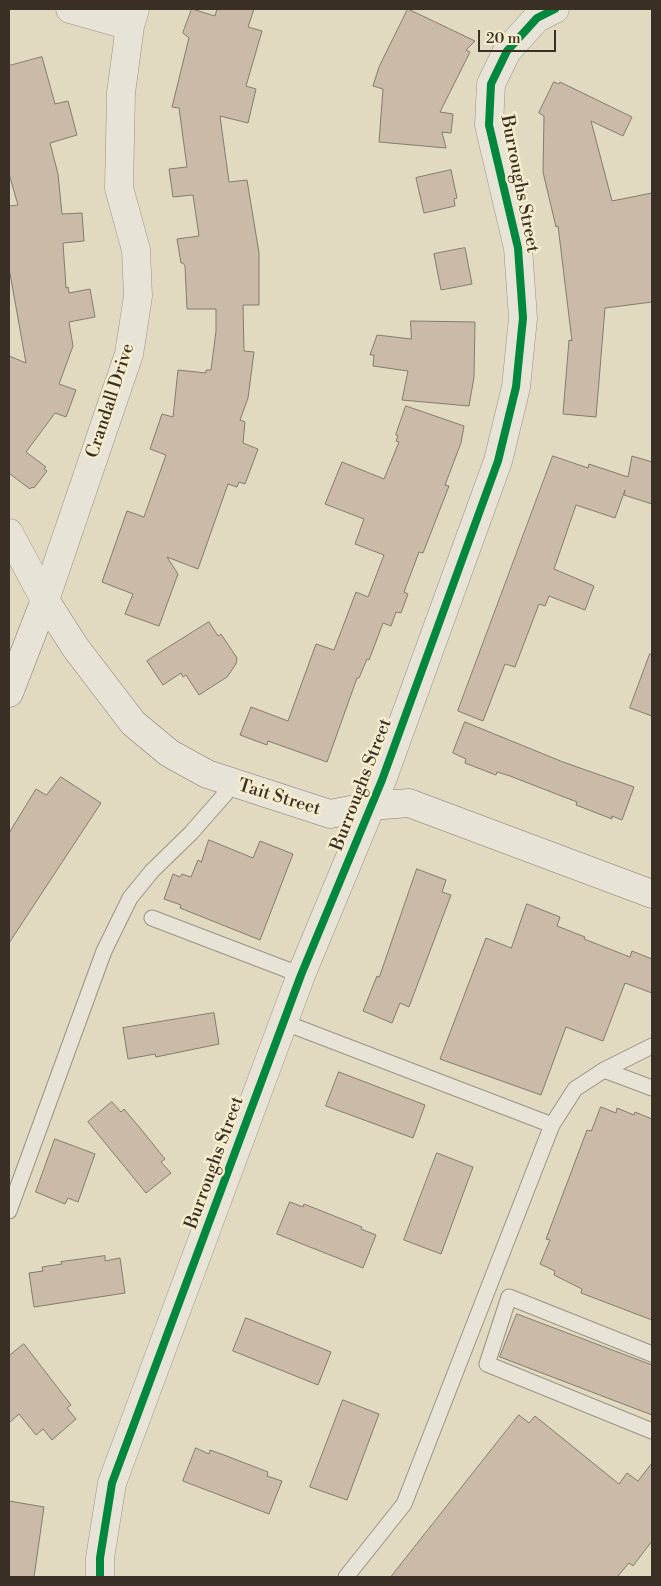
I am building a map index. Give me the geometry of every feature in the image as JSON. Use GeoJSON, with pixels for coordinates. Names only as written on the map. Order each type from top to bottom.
{"type":"FeatureCollection","features":[{"type":"Feature","properties":{"kind":"street"},"geometry":{"type":"LineString","coordinates":[[70,9],[132,18]]}},
{"type":"Feature","properties":{"kind":"street","name":"Burroughs Street"},"geometry":{"type":"LineString","coordinates":[[100,1577],[100,1558],[112,1482],[301,975],[372,806],[498,461],[516,388],[523,318],[518,248],[489,125],[490,84],[507,51],[537,18],[555,9]]}},
{"type":"Feature","properties":{"kind":"street","name":"Crandall Drive"},"geometry":{"type":"LineString","coordinates":[[9,693],[45,600],[129,354],[138,296],[136,250],[119,188],[121,93],[132,18]]}},
{"type":"Feature","properties":{"kind":"street","name":"Tait Street"},"geometry":{"type":"LineString","coordinates":[[9,533],[45,600],[75,647],[133,723],[169,753],[207,774],[330,814],[372,806],[409,803],[652,894]]}},
{"type":"Feature","properties":{"kind":"lane"},"geometry":{"type":"LineString","coordinates":[[9,1211],[104,951],[130,898],[152,871],[191,833],[234,784]]}},
{"type":"Feature","properties":{"kind":"lane"},"geometry":{"type":"LineString","coordinates":[[152,918],[301,975]]}},
{"type":"Feature","properties":{"kind":"lane"},"geometry":{"type":"LineString","coordinates":[[283,1022],[552,1125]]}},
{"type":"Feature","properties":{"kind":"lane"},"geometry":{"type":"LineString","coordinates":[[346,1577],[404,1504],[552,1125],[575,1089],[604,1070],[652,1046]]}},
{"type":"Feature","properties":{"kind":"lane"},"geometry":{"type":"LineString","coordinates":[[604,1070],[652,1088]]}},
{"type":"Feature","properties":{"kind":"lane"},"geometry":{"type":"LineString","coordinates":[[652,1354],[509,1297],[486,1364],[652,1431]]}},
{"type":"Feature","properties":{"kind":"building"},"geometry":{"type":"Polygon","coordinates":[[[192,9],[215,16],[217,9],[254,9],[248,27],[262,31],[246,86],[256,89],[248,123],[220,116],[229,182],[247,180],[259,253],[259,305],[243,305],[244,351],[254,352],[248,398],[240,420],[245,422],[243,443],[258,449],[245,484],[239,482],[237,487],[228,484],[198,569],[167,557],[178,574],[159,626],[125,614],[133,594],[102,582],[127,511],[144,517],[166,455],[150,449],[162,414],[173,417],[178,370],[206,373],[206,370],[211,370],[216,331],[216,309],[187,309],[185,266],[181,263],[177,239],[199,236],[193,195],[173,197],[169,169],[187,167],[179,108],[172,107],[189,38],[183,33],[192,9]]]}},
{"type":"Feature","properties":{"kind":"building"},"geometry":{"type":"Polygon","coordinates":[[[408,9],[475,41],[466,50],[470,52],[440,112],[453,114],[451,133],[442,132],[446,148],[379,142],[383,89],[373,86],[379,67],[408,9]]]}},
{"type":"Feature","properties":{"kind":"building"},"geometry":{"type":"Polygon","coordinates":[[[42,57],[55,104],[68,101],[77,135],[50,143],[58,174],[62,214],[82,213],[84,241],[63,243],[66,288],[68,287],[69,293],[90,289],[95,317],[69,322],[73,346],[59,384],[76,390],[66,417],[55,413],[26,452],[46,467],[44,469],[47,471],[34,488],[30,489],[10,474],[9,476],[9,356],[26,363],[9,268],[9,206],[18,205],[9,174],[9,66],[42,57]]]}},
{"type":"Feature","properties":{"kind":"building"},"geometry":{"type":"Polygon","coordinates":[[[554,82],[559,84],[560,82],[632,117],[623,136],[591,121],[612,201],[652,193],[652,302],[605,308],[596,417],[563,414],[569,340],[572,341],[558,226],[556,227],[543,172],[544,116],[539,113],[554,82]]]}},
{"type":"Feature","properties":{"kind":"building"},"geometry":{"type":"Polygon","coordinates":[[[451,170],[457,198],[454,199],[455,206],[424,213],[416,178],[451,170]]]}},
{"type":"Feature","properties":{"kind":"building"},"geometry":{"type":"Polygon","coordinates":[[[465,248],[472,284],[441,290],[434,254],[465,248]]]}},
{"type":"Feature","properties":{"kind":"building"},"geometry":{"type":"Polygon","coordinates":[[[411,321],[475,322],[474,377],[469,406],[402,400],[408,371],[373,366],[374,355],[370,355],[377,335],[411,339],[411,321]]]}},
{"type":"Feature","properties":{"kind":"building"},"geometry":{"type":"Polygon","coordinates":[[[406,406],[464,426],[461,443],[445,485],[449,486],[423,553],[419,552],[404,592],[408,594],[401,613],[396,612],[391,626],[383,623],[369,660],[367,659],[359,678],[357,678],[327,762],[268,741],[267,745],[240,735],[251,707],[288,721],[316,644],[334,650],[356,592],[368,597],[384,555],[355,544],[364,519],[325,504],[342,462],[384,479],[399,442],[396,441],[398,436],[396,435],[406,406]]]}},
{"type":"Feature","properties":{"kind":"building"},"geometry":{"type":"Polygon","coordinates":[[[553,456],[588,468],[589,464],[628,477],[632,456],[652,462],[652,504],[624,495],[625,490],[615,518],[576,505],[554,569],[594,586],[585,610],[549,596],[545,606],[539,604],[515,667],[505,664],[483,721],[458,711],[553,456]]]}},
{"type":"Feature","properties":{"kind":"building"},"geometry":{"type":"Polygon","coordinates":[[[209,622],[218,636],[221,634],[237,658],[236,664],[227,677],[199,695],[186,675],[183,677],[181,673],[163,685],[147,661],[209,622]]]}},
{"type":"Feature","properties":{"kind":"building"},"geometry":{"type":"Polygon","coordinates":[[[650,654],[652,654],[652,716],[630,708],[650,654]]]}},
{"type":"Feature","properties":{"kind":"building"},"geometry":{"type":"Polygon","coordinates":[[[465,722],[563,762],[634,787],[622,820],[612,816],[612,819],[576,805],[577,802],[510,776],[497,772],[496,775],[465,763],[466,759],[453,753],[465,722]]]}},
{"type":"Feature","properties":{"kind":"building"},"geometry":{"type":"Polygon","coordinates":[[[61,777],[101,803],[9,943],[9,833],[36,789],[46,795],[61,777]]]}},
{"type":"Feature","properties":{"kind":"building"},"geometry":{"type":"Polygon","coordinates":[[[209,840],[253,858],[260,841],[293,854],[260,940],[180,908],[181,905],[164,899],[173,874],[180,877],[182,874],[191,877],[198,860],[201,862],[209,840]]]}},
{"type":"Feature","properties":{"kind":"building"},"geometry":{"type":"Polygon","coordinates":[[[417,869],[446,880],[442,892],[451,895],[409,1007],[400,1003],[392,1023],[363,1011],[377,976],[379,977],[417,869]]]}},
{"type":"Feature","properties":{"kind":"building"},"geometry":{"type":"Polygon","coordinates":[[[527,904],[560,917],[557,926],[585,937],[584,939],[630,957],[632,951],[652,959],[652,993],[625,983],[603,1041],[566,1027],[541,1095],[440,1059],[486,938],[511,948],[527,904]]]}},
{"type":"Feature","properties":{"kind":"building"},"geometry":{"type":"Polygon","coordinates":[[[214,1013],[219,1044],[156,1057],[155,1054],[128,1059],[123,1028],[214,1013]]]}},
{"type":"Feature","properties":{"kind":"building"},"geometry":{"type":"Polygon","coordinates":[[[339,1072],[425,1105],[413,1138],[326,1106],[339,1072]]]}},
{"type":"Feature","properties":{"kind":"building"},"geometry":{"type":"Polygon","coordinates":[[[112,1102],[121,1112],[124,1109],[140,1128],[165,1159],[161,1162],[171,1173],[146,1193],[88,1122],[112,1102]]]}},
{"type":"Feature","properties":{"kind":"building"},"geometry":{"type":"Polygon","coordinates":[[[601,1107],[616,1113],[617,1108],[634,1115],[635,1112],[652,1119],[652,1320],[581,1293],[582,1289],[554,1275],[555,1271],[540,1264],[550,1240],[546,1239],[587,1130],[591,1131],[601,1107]]]}},
{"type":"Feature","properties":{"kind":"building"},"geometry":{"type":"Polygon","coordinates":[[[55,1139],[95,1154],[78,1202],[68,1198],[65,1204],[36,1192],[55,1139]]]}},
{"type":"Feature","properties":{"kind":"building"},"geometry":{"type":"Polygon","coordinates":[[[437,1153],[473,1167],[441,1254],[404,1240],[437,1153]]]}},
{"type":"Feature","properties":{"kind":"building"},"geometry":{"type":"Polygon","coordinates":[[[290,1202],[303,1207],[304,1204],[362,1227],[361,1229],[376,1235],[363,1268],[277,1234],[290,1202]]]}},
{"type":"Feature","properties":{"kind":"building"},"geometry":{"type":"Polygon","coordinates":[[[105,1256],[105,1261],[120,1258],[125,1293],[34,1307],[29,1273],[43,1271],[42,1267],[62,1264],[61,1262],[105,1256]]]}},
{"type":"Feature","properties":{"kind":"building"},"geometry":{"type":"Polygon","coordinates":[[[517,1314],[652,1365],[652,1415],[500,1357],[517,1314]]]}},
{"type":"Feature","properties":{"kind":"building"},"geometry":{"type":"Polygon","coordinates":[[[246,1318],[331,1352],[318,1385],[233,1351],[246,1318]]]}},
{"type":"Feature","properties":{"kind":"building"},"geometry":{"type":"Polygon","coordinates":[[[24,1344],[71,1405],[67,1408],[76,1419],[52,1440],[43,1429],[36,1435],[19,1414],[9,1423],[9,1356],[24,1344]]]}},
{"type":"Feature","properties":{"kind":"building"},"geometry":{"type":"Polygon","coordinates":[[[343,1400],[379,1414],[347,1500],[310,1487],[343,1400]]]}},
{"type":"Feature","properties":{"kind":"building"},"geometry":{"type":"Polygon","coordinates":[[[519,1415],[529,1423],[535,1416],[619,1484],[627,1473],[638,1481],[652,1463],[652,1541],[633,1566],[629,1563],[617,1577],[391,1577],[519,1415]]]}},
{"type":"Feature","properties":{"kind":"building"},"geometry":{"type":"Polygon","coordinates":[[[196,1448],[209,1454],[210,1450],[224,1455],[268,1472],[267,1476],[282,1481],[269,1514],[183,1481],[196,1448]]]}},
{"type":"Feature","properties":{"kind":"building"},"geometry":{"type":"Polygon","coordinates":[[[9,1501],[44,1507],[34,1577],[9,1577],[9,1501]]]}},
{"type":"Feature","properties":{"kind":"cycle path"},"geometry":{"type":"LineString","coordinates":[[100,1577],[100,1558],[112,1483],[301,975],[382,780],[498,461],[516,387],[523,318],[518,248],[489,125],[491,84],[507,51],[537,18],[555,9]]}}]}
